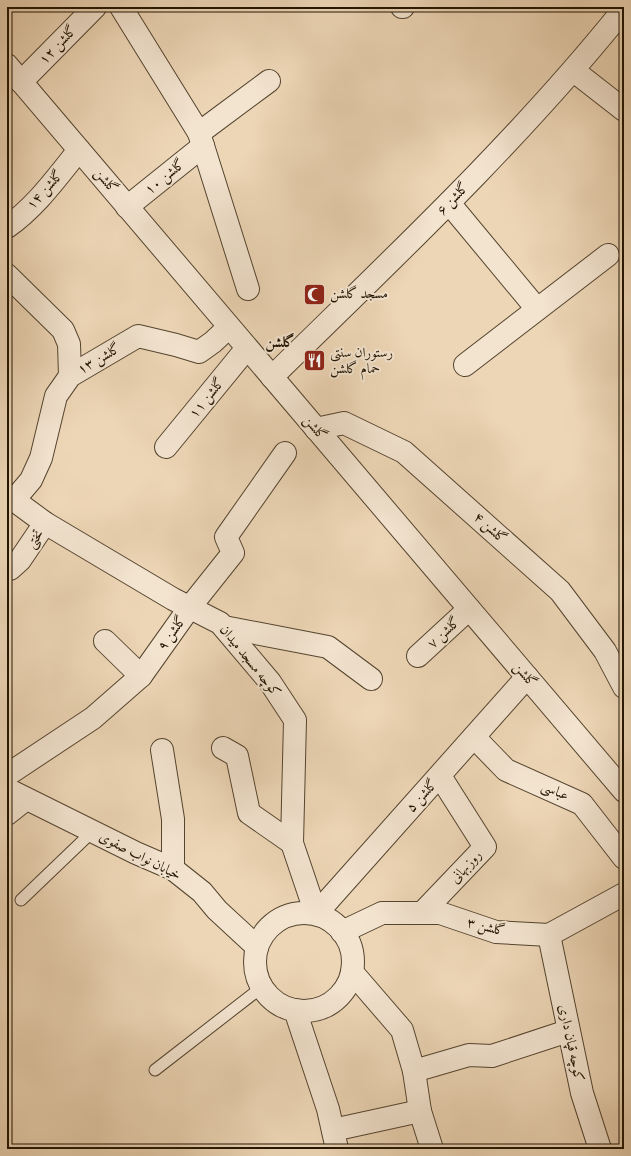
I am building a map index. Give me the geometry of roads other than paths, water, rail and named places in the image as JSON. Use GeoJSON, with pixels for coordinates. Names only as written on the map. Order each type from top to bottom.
{"type":"FeatureCollection","features":[{"type":"Feature","properties":{"kind":"street","name":"گلشن ۱۲"},"geometry":{"type":"LineString","coordinates":[[21,82],[95,7]]}},
{"type":"Feature","properties":{"kind":"street"},"geometry":{"type":"LineString","coordinates":[[121,7],[201,139],[248,289]]}},
{"type":"Feature","properties":{"kind":"street","name":"گلشن ۶"},"geometry":{"type":"LineString","coordinates":[[272,377],[449,203],[574,71],[619,15],[624,11]]}},
{"type":"Feature","properties":{"kind":"street","name":"گلشن"},"geometry":{"type":"LineString","coordinates":[[7,65],[624,791]]}},
{"type":"Feature","properties":{"kind":"street"},"geometry":{"type":"LineString","coordinates":[[574,71],[624,110]]}},
{"type":"Feature","properties":{"kind":"street","name":"گلشن ۱۰"},"geometry":{"type":"LineString","coordinates":[[127,207],[201,139],[269,81]]}},
{"type":"Feature","properties":{"kind":"street","name":"گلشن ۱۴"},"geometry":{"type":"LineString","coordinates":[[7,227],[17,220],[42,195],[79,150]]}},
{"type":"Feature","properties":{"kind":"street"},"geometry":{"type":"LineString","coordinates":[[449,203],[537,309]]}},
{"type":"Feature","properties":{"kind":"street"},"geometry":{"type":"LineString","coordinates":[[465,365],[608,254]]}},
{"type":"Feature","properties":{"kind":"street"},"geometry":{"type":"LineString","coordinates":[[11,284],[63,330],[69,344],[70,376]]}},
{"type":"Feature","properties":{"kind":"street","name":"گلشن ۱۳"},"geometry":{"type":"LineString","coordinates":[[11,498],[32,480],[41,458],[56,396],[70,376],[138,336],[199,352],[213,342],[229,327]]}},
{"type":"Feature","properties":{"kind":"street","name":"گلشن ۱۱"},"geometry":{"type":"LineString","coordinates":[[166,447],[247,348]]}},
{"type":"Feature","properties":{"kind":"street","name":"گلشن ۴"},"geometry":{"type":"LineString","coordinates":[[316,429],[344,423],[404,452],[560,591],[605,651],[624,687]]}},
{"type":"Feature","properties":{"kind":"street","name":"گلشن ۹"},"geometry":{"type":"LineString","coordinates":[[7,775],[93,718],[141,676],[190,607],[233,552],[226,537],[285,453]]}},
{"type":"Feature","properties":{"kind":"street","name":"کوچه مسجد میدان"},"geometry":{"type":"LineString","coordinates":[[11,498],[45,523],[220,623],[270,682],[295,720],[292,843],[316,914]]}},
{"type":"Feature","properties":{"kind":"street","name":"تختی"},"geometry":{"type":"LineString","coordinates":[[7,566],[10,569],[20,560],[45,523]]}},
{"type":"Feature","properties":{"kind":"street","name":"گلشن ۷"},"geometry":{"type":"LineString","coordinates":[[418,656],[469,609]]}},
{"type":"Feature","properties":{"kind":"street"},"geometry":{"type":"LineString","coordinates":[[224,627],[328,647],[371,679]]}},
{"type":"Feature","properties":{"kind":"street"},"geometry":{"type":"LineString","coordinates":[[105,641],[141,676]]}},
{"type":"Feature","properties":{"kind":"street","name":"گلشن ۵"},"geometry":{"type":"LineString","coordinates":[[316,914],[527,677]]}},
{"type":"Feature","properties":{"kind":"street","name":"عباسی"},"geometry":{"type":"LineString","coordinates":[[474,737],[506,770],[582,804],[624,858]]}},
{"type":"Feature","properties":{"kind":"street"},"geometry":{"type":"LineString","coordinates":[[223,748],[237,756],[249,813],[292,843]]}},
{"type":"Feature","properties":{"kind":"street"},"geometry":{"type":"LineString","coordinates":[[162,750],[173,819],[173,869]]}},
{"type":"Feature","properties":{"kind":"street","name":"روزبهانی"},"geometry":{"type":"LineString","coordinates":[[422,913],[485,847],[440,776]]}},
{"type":"Feature","properties":{"kind":"street"},"geometry":{"type":"LineString","coordinates":[[7,814],[16,794]]}},
{"type":"Feature","properties":{"kind":"street","name":"خیابان نواب صفوی"},"geometry":{"type":"LineString","coordinates":[[16,794],[92,832],[173,869],[202,892],[217,910],[257,947]]}},
{"type":"Feature","properties":{"kind":"street"},"geometry":{"type":"LineString","coordinates":[[549,935],[624,894]]}},
{"type":"Feature","properties":{"kind":"street"},"geometry":{"type":"LineString","coordinates":[[305,913],[316,914],[334,924],[342,932],[351,950],[352,972],[344,989],[331,1002],[314,1010],[296,1010],[276,1002],[262,987],[255,968],[257,947],[268,928],[285,916],[305,913]]}},
{"type":"Feature","properties":{"kind":"street","name":"گلشن ۳"},"geometry":{"type":"LineString","coordinates":[[342,932],[382,914],[440,913],[496,932],[549,935]]}},
{"type":"Feature","properties":{"kind":"street","name":"کوچه قپان داری"},"geometry":{"type":"LineString","coordinates":[[549,935],[582,1093],[600,1149]]}},
{"type":"Feature","properties":{"kind":"street"},"geometry":{"type":"LineString","coordinates":[[352,972],[402,1030],[414,1071],[420,1111],[432,1149]]}},
{"type":"Feature","properties":{"kind":"street"},"geometry":{"type":"LineString","coordinates":[[296,1010],[328,1109],[336,1144],[420,1111]]}},
{"type":"Feature","properties":{"kind":"street"},"geometry":{"type":"LineString","coordinates":[[414,1071],[470,1055],[492,1056],[568,1031]]}},
{"type":"Feature","properties":{"kind":"lane"},"geometry":{"type":"LineString","coordinates":[[21,900],[92,832]]}},
{"type":"Feature","properties":{"kind":"lane"},"geometry":{"type":"LineString","coordinates":[[156,1070],[262,987]]}},
{"type":"Feature","properties":{"kind":"place","name":"مسجد گلشن"},"geometry":{"type":"Point","coordinates":[314,294]}},
{"type":"Feature","properties":{"kind":"place","name":"رستوران سنتی حمام گلشن"},"geometry":{"type":"Point","coordinates":[314,361]}},
{"type":"Feature","properties":{"kind":"district","name":"گلشن"},"geometry":{"type":"Point","coordinates":[280,342]}}]}
